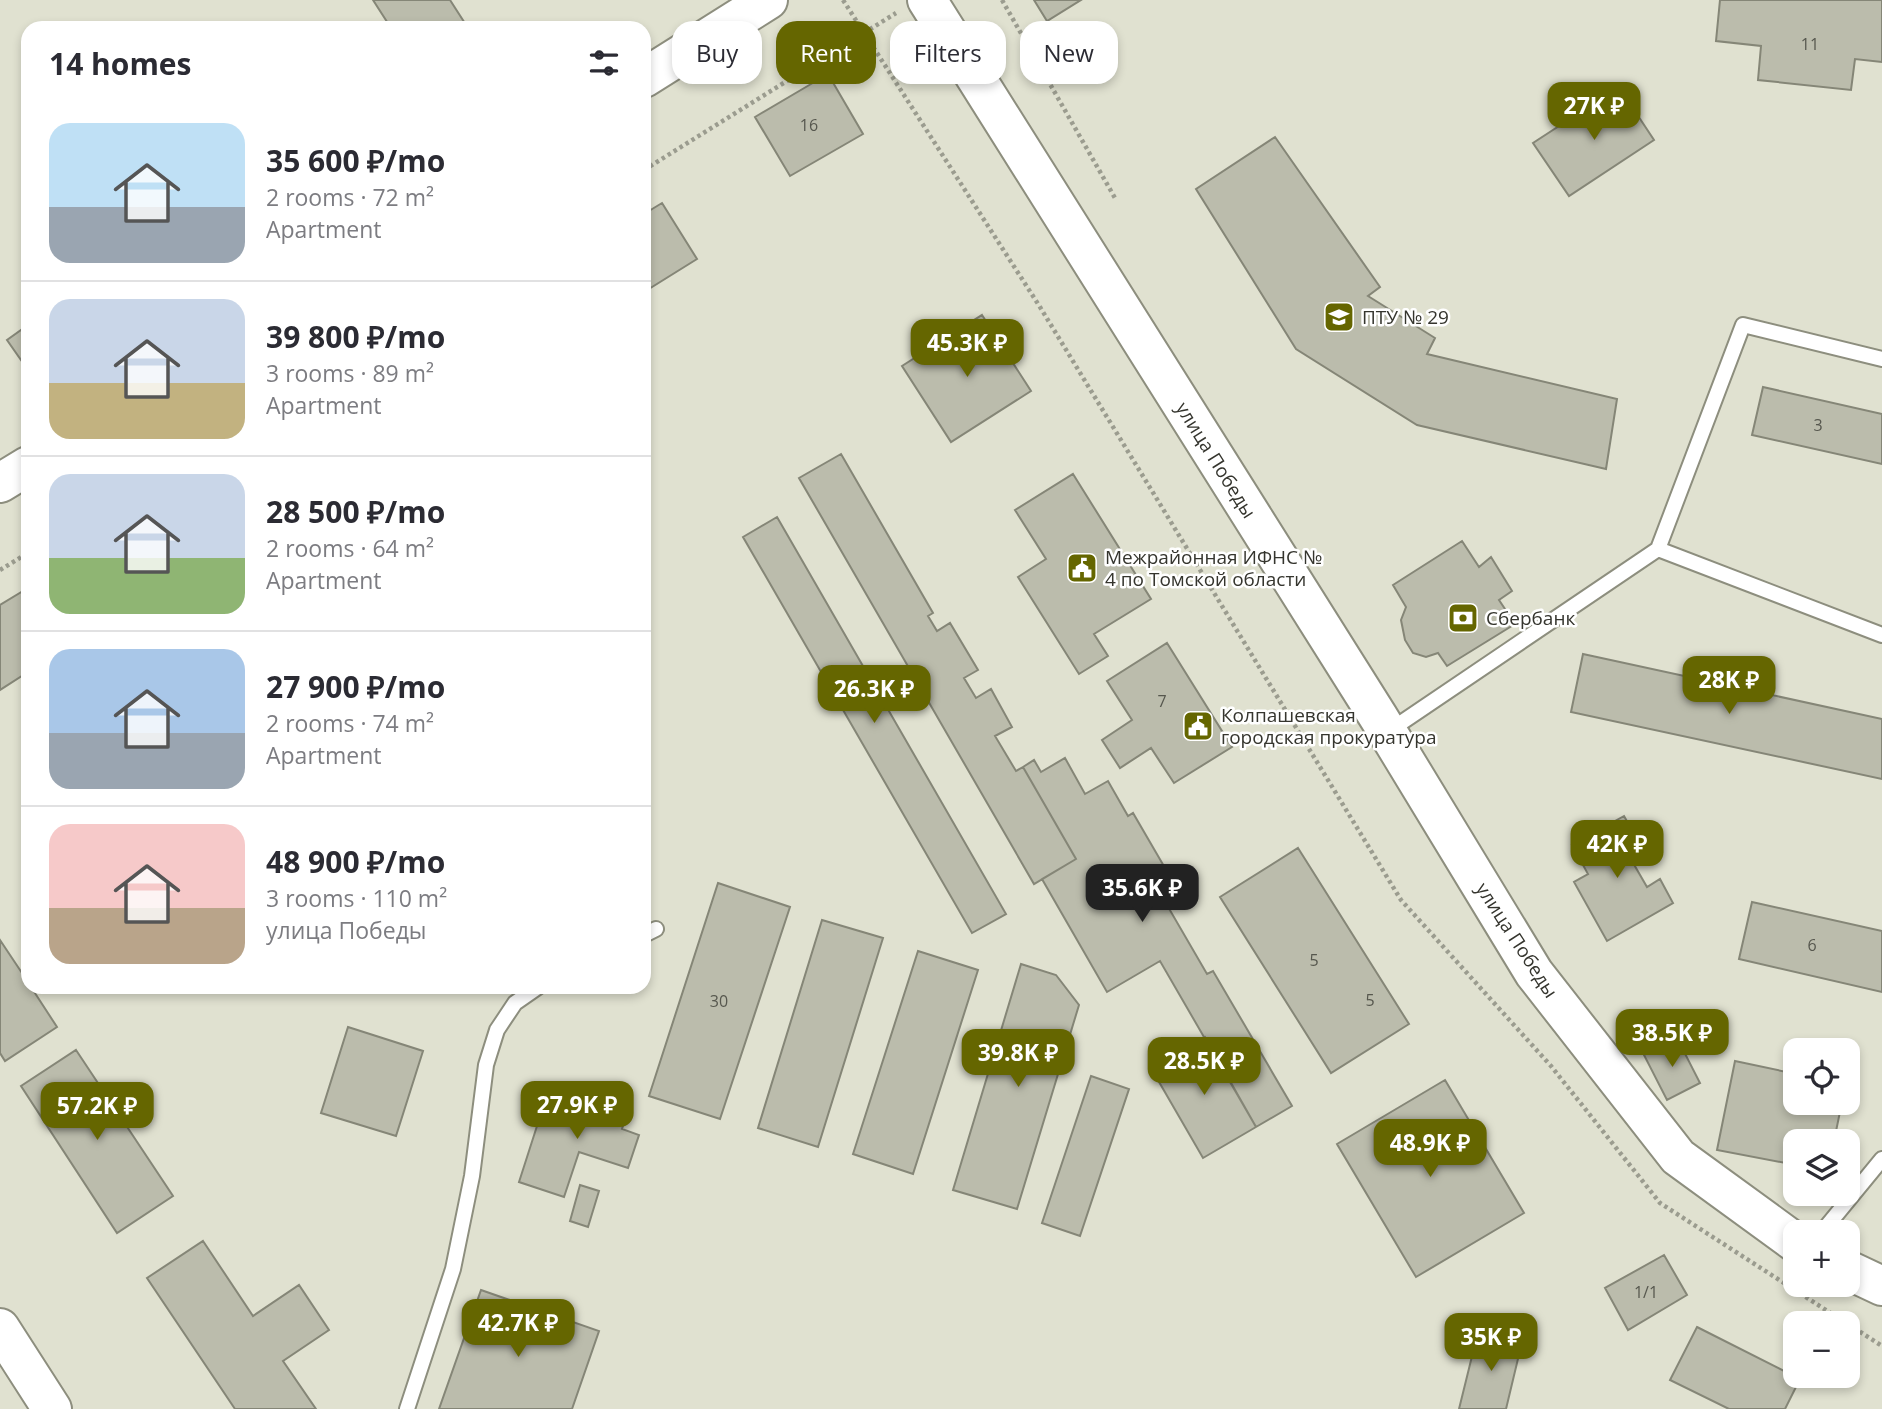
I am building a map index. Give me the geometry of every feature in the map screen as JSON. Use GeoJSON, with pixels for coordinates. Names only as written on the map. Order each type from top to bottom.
{"type":"FeatureCollection","features":[{"type":"Feature","properties":{"kind":"street"},"geometry":{"type":"LineString","coordinates":[[651,74],[768,0]]}},
{"type":"Feature","properties":{"kind":"street","name":"улица Победы"},"geometry":{"type":"LineString","coordinates":[[916,3],[1387,732],[1535,973],[1678,1157],[1783,1234]]}},
{"type":"Feature","properties":{"kind":"street"},"geometry":{"type":"LineString","coordinates":[[0,483],[21,470]]}},
{"type":"Feature","properties":{"kind":"street"},"geometry":{"type":"LineString","coordinates":[[1860,1276],[1882,1286]]}},
{"type":"Feature","properties":{"kind":"street"},"geometry":{"type":"LineString","coordinates":[[0,1328],[52,1409]]}},
{"type":"Feature","properties":{"kind":"lane"},"geometry":{"type":"LineString","coordinates":[[1387,732],[1658,549],[1743,325],[1882,359]]}},
{"type":"Feature","properties":{"kind":"lane"},"geometry":{"type":"LineString","coordinates":[[1658,549],[1882,635]]}},
{"type":"Feature","properties":{"kind":"lane"},"geometry":{"type":"LineString","coordinates":[[407,1409],[453,1269],[471,1176],[486,1065],[497,1030],[515,1003],[528,994]]}},
{"type":"Feature","properties":{"kind":"lane"},"geometry":{"type":"LineString","coordinates":[[1832,1220],[1882,1159]]}},
{"type":"Feature","properties":{"kind":"path"},"geometry":{"type":"LineString","coordinates":[[843,0],[856,21]]}},
{"type":"Feature","properties":{"kind":"path"},"geometry":{"type":"LineString","coordinates":[[1002,0],[1115,198]]}},
{"type":"Feature","properties":{"kind":"path"},"geometry":{"type":"LineString","coordinates":[[876,26],[916,3]]}},
{"type":"Feature","properties":{"kind":"path"},"geometry":{"type":"LineString","coordinates":[[876,52],[1040,307],[1401,901],[1550,1066],[1660,1203],[1827,1311]]}},
{"type":"Feature","properties":{"kind":"path"},"geometry":{"type":"LineString","coordinates":[[651,166],[782,84]]}},
{"type":"Feature","properties":{"kind":"path"},"geometry":{"type":"LineString","coordinates":[[0,570],[21,557]]}},
{"type":"Feature","properties":{"kind":"path"},"geometry":{"type":"LineString","coordinates":[[1860,1332],[1882,1346]]}},
{"type":"Feature","properties":{"kind":"building"},"geometry":{"type":"Polygon","coordinates":[[[373,0],[450,0],[464,21],[386,21],[373,0]]]}},
{"type":"Feature","properties":{"kind":"building"},"geometry":{"type":"Polygon","coordinates":[[[1034,0],[1081,0],[1047,21],[1034,0]]]}},
{"type":"Feature","properties":{"kind":"building"},"geometry":{"type":"Polygon","coordinates":[[[1720,0],[1882,0],[1882,62],[1855,59],[1851,90],[1758,80],[1761,46],[1716,41],[1720,0]]]}},
{"type":"Feature","properties":{"kind":"building"},"geometry":{"type":"Polygon","coordinates":[[[811,84],[834,84],[863,134],[790,176],[755,117],[811,84]]]}},
{"type":"Feature","properties":{"kind":"building"},"geometry":{"type":"Polygon","coordinates":[[[1619,87],[1654,140],[1569,196],[1533,143],[1619,87]]]}},
{"type":"Feature","properties":{"kind":"building","name":"ПТУ № 29"},"geometry":{"type":"Polygon","coordinates":[[[1275,137],[1380,287],[1368,296],[1435,338],[1427,354],[1617,399],[1606,469],[1417,425],[1296,349],[1196,189],[1275,137]]]}},
{"type":"Feature","properties":{"kind":"building"},"geometry":{"type":"Polygon","coordinates":[[[662,203],[697,259],[651,288],[651,210],[662,203]]]}},
{"type":"Feature","properties":{"kind":"building"},"geometry":{"type":"Polygon","coordinates":[[[982,315],[1031,391],[951,442],[902,366],[982,315]]]}},
{"type":"Feature","properties":{"kind":"building"},"geometry":{"type":"Polygon","coordinates":[[[21,330],[21,360],[7,340],[21,330]]]}},
{"type":"Feature","properties":{"kind":"building"},"geometry":{"type":"Polygon","coordinates":[[[1763,387],[1882,414],[1882,464],[1752,435],[1763,387]]]}},
{"type":"Feature","properties":{"kind":"building"},"geometry":{"type":"Polygon","coordinates":[[[841,454],[933,613],[928,616],[937,631],[950,623],[978,670],[964,678],[976,698],[991,689],[1012,727],[995,736],[1016,771],[1023,767],[1076,859],[1034,884],[799,478],[841,454]]]}},
{"type":"Feature","properties":{"kind":"building","name":"Межрайонная ИФНС № 4 по Томской области"},"geometry":{"type":"Polygon","coordinates":[[[1073,474],[1151,599],[1094,634],[1108,656],[1079,674],[1018,577],[1046,559],[1015,510],[1073,474]]]}},
{"type":"Feature","properties":{"kind":"building"},"geometry":{"type":"Polygon","coordinates":[[[777,517],[1006,914],[972,933],[743,537],[777,517]]]}},
{"type":"Feature","properties":{"kind":"building"},"geometry":{"type":"Polygon","coordinates":[[[1462,541],[1479,567],[1491,557],[1512,591],[1499,600],[1515,624],[1447,666],[1438,653],[1426,657],[1413,653],[1405,640],[1401,620],[1406,607],[1393,585],[1462,541]]]}},
{"type":"Feature","properties":{"kind":"building"},"geometry":{"type":"Polygon","coordinates":[[[21,592],[21,676],[0,690],[0,605],[21,592]]]}},
{"type":"Feature","properties":{"kind":"building"},"geometry":{"type":"Polygon","coordinates":[[[1167,643],[1232,747],[1174,783],[1151,748],[1120,768],[1102,740],[1132,720],[1107,681],[1167,643]]]}},
{"type":"Feature","properties":{"kind":"building"},"geometry":{"type":"Polygon","coordinates":[[[1583,654],[1882,719],[1882,779],[1571,712],[1583,654]]]}},
{"type":"Feature","properties":{"kind":"building"},"geometry":{"type":"Polygon","coordinates":[[[1065,758],[1085,794],[1108,781],[1128,816],[1133,813],[1179,892],[1164,900],[1207,974],[1213,971],[1292,1106],[1256,1127],[1160,961],[1107,992],[1042,879],[1076,859],[1023,767],[1034,760],[1041,772],[1065,758]]]}},
{"type":"Feature","properties":{"kind":"building"},"geometry":{"type":"Polygon","coordinates":[[[1624,816],[1645,853],[1632,861],[1647,887],[1660,879],[1673,903],[1607,941],[1574,882],[1588,874],[1572,845],[1624,816]]]}},
{"type":"Feature","properties":{"kind":"building"},"geometry":{"type":"Polygon","coordinates":[[[1298,848],[1409,1024],[1331,1073],[1220,897],[1298,848]]]}},
{"type":"Feature","properties":{"kind":"building"},"geometry":{"type":"Polygon","coordinates":[[[718,883],[790,907],[720,1119],[649,1096],[718,883]]]}},
{"type":"Feature","properties":{"kind":"building"},"geometry":{"type":"Polygon","coordinates":[[[1752,902],[1882,931],[1882,992],[1739,959],[1752,902]]]}},
{"type":"Feature","properties":{"kind":"building"},"geometry":{"type":"Polygon","coordinates":[[[822,920],[883,938],[818,1147],[758,1128],[822,920]]]}},
{"type":"Feature","properties":{"kind":"building"},"geometry":{"type":"Polygon","coordinates":[[[0,940],[21,972],[21,994],[36,994],[57,1027],[5,1061],[0,1053],[0,940]]]}},
{"type":"Feature","properties":{"kind":"building"},"geometry":{"type":"Polygon","coordinates":[[[918,951],[978,970],[913,1174],[853,1154],[918,951]]]}},
{"type":"Feature","properties":{"kind":"building"},"geometry":{"type":"Polygon","coordinates":[[[1021,964],[1056,975],[1079,1005],[1017,1209],[953,1190],[1021,964]]]}},
{"type":"Feature","properties":{"kind":"building"},"geometry":{"type":"Polygon","coordinates":[[[348,1027],[423,1051],[396,1136],[321,1113],[348,1027]]]}},
{"type":"Feature","properties":{"kind":"building"},"geometry":{"type":"Polygon","coordinates":[[[1205,1037],[1256,1127],[1203,1158],[1151,1068],[1205,1037]]]}},
{"type":"Feature","properties":{"kind":"building"},"geometry":{"type":"Polygon","coordinates":[[[1677,1038],[1700,1083],[1667,1100],[1644,1055],[1677,1038]]]}},
{"type":"Feature","properties":{"kind":"building"},"geometry":{"type":"Polygon","coordinates":[[[76,1050],[173,1196],[117,1233],[21,1086],[76,1050]]]}},
{"type":"Feature","properties":{"kind":"building"},"geometry":{"type":"Polygon","coordinates":[[[1735,1061],[1783,1071],[1783,1115],[1839,1115],[1836,1129],[1783,1129],[1783,1163],[1717,1150],[1735,1061]]]}},
{"type":"Feature","properties":{"kind":"building"},"geometry":{"type":"Polygon","coordinates":[[[1091,1076],[1129,1089],[1080,1236],[1042,1223],[1091,1076]]]}},
{"type":"Feature","properties":{"kind":"building"},"geometry":{"type":"Polygon","coordinates":[[[1445,1080],[1524,1213],[1416,1277],[1337,1144],[1445,1080]]]}},
{"type":"Feature","properties":{"kind":"building"},"geometry":{"type":"Polygon","coordinates":[[[593,1092],[630,1104],[622,1129],[639,1135],[628,1168],[579,1152],[564,1197],[519,1182],[546,1098],[587,1111],[593,1092]]]}},
{"type":"Feature","properties":{"kind":"building"},"geometry":{"type":"Polygon","coordinates":[[[580,1185],[599,1191],[588,1227],[570,1221],[580,1185]]]}},
{"type":"Feature","properties":{"kind":"building"},"geometry":{"type":"Polygon","coordinates":[[[203,1241],[253,1316],[299,1285],[329,1330],[283,1361],[316,1409],[235,1409],[147,1278],[203,1241]]]}},
{"type":"Feature","properties":{"kind":"building"},"geometry":{"type":"Polygon","coordinates":[[[1664,1255],[1687,1295],[1628,1330],[1605,1288],[1664,1255]]]}},
{"type":"Feature","properties":{"kind":"building"},"geometry":{"type":"Polygon","coordinates":[[[481,1290],[599,1331],[572,1409],[439,1409],[481,1290]]]}},
{"type":"Feature","properties":{"kind":"building"},"geometry":{"type":"Polygon","coordinates":[[[1697,1327],[1783,1370],[1783,1388],[1796,1388],[1785,1409],[1729,1409],[1670,1380],[1697,1327]]]}},
{"type":"Feature","properties":{"kind":"building"},"geometry":{"type":"Polygon","coordinates":[[[1478,1332],[1522,1342],[1506,1409],[1459,1409],[1478,1332]]]}},
{"type":"Feature","properties":{"kind":"place","name":"ПТУ № 29"},"geometry":{"type":"Point","coordinates":[1339,317]}},
{"type":"Feature","properties":{"kind":"place","name":"Межрайонная ИФНС № 4 по Томской области"},"geometry":{"type":"Point","coordinates":[1082,568]}},
{"type":"Feature","properties":{"kind":"place","name":"Сбербанк"},"geometry":{"type":"Point","coordinates":[1463,618]}},
{"type":"Feature","properties":{"kind":"place","name":"Колпашевская городская прокуратура"},"geometry":{"type":"Point","coordinates":[1198,726]}}]}
